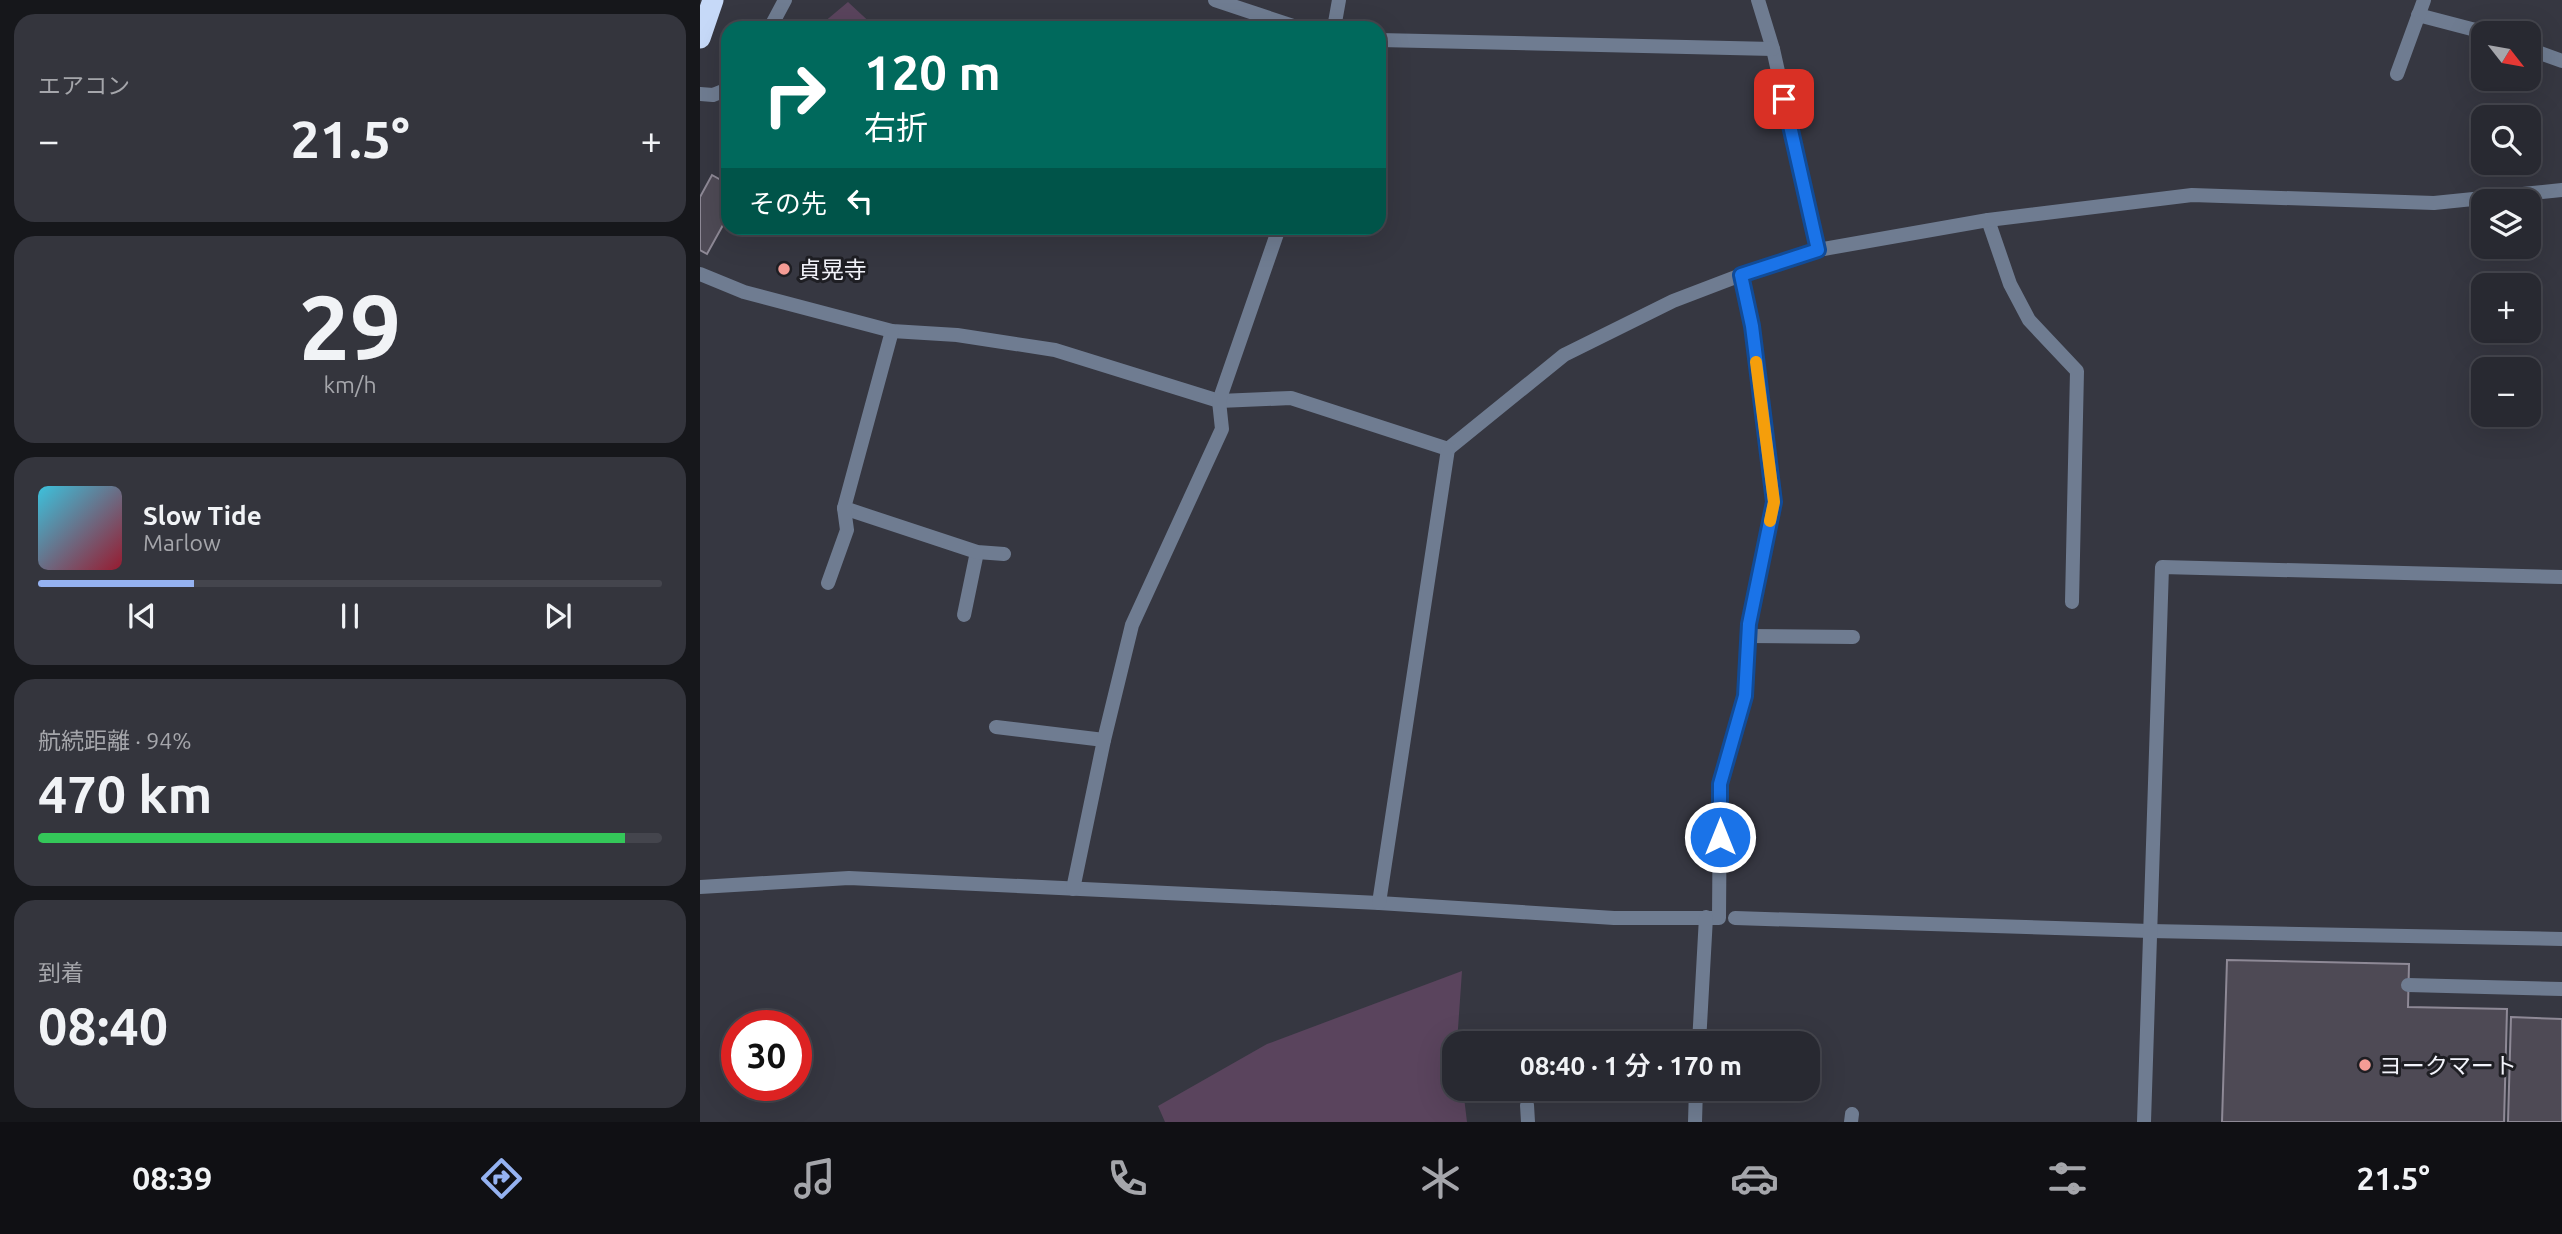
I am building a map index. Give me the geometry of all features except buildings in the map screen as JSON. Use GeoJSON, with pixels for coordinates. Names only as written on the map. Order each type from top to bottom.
{"type":"FeatureCollection","features":[{"type":"Feature","properties":{"kind":"highway"},"geometry":{"type":"LineString","coordinates":[[700,38],[713,0]]}},
{"type":"Feature","properties":{"kind":"street"},"geometry":{"type":"LineString","coordinates":[[774,21],[785,0]]}},
{"type":"Feature","properties":{"kind":"street"},"geometry":{"type":"LineString","coordinates":[[1215,0],[1278,21]]}},
{"type":"Feature","properties":{"kind":"street"},"geometry":{"type":"LineString","coordinates":[[1335,21],[1339,0]]}},
{"type":"Feature","properties":{"kind":"street"},"geometry":{"type":"LineString","coordinates":[[1758,0],[1773,49],[1818,250]]}},
{"type":"Feature","properties":{"kind":"street"},"geometry":{"type":"LineString","coordinates":[[2398,74],[2424,0]]}},
{"type":"Feature","properties":{"kind":"street"},"geometry":{"type":"LineString","coordinates":[[2418,15],[2471,29]]}},
{"type":"Feature","properties":{"kind":"street"},"geometry":{"type":"LineString","coordinates":[[1386,40],[1773,49]]}},
{"type":"Feature","properties":{"kind":"street"},"geometry":{"type":"LineString","coordinates":[[2541,53],[2562,61]]}},
{"type":"Feature","properties":{"kind":"street"},"geometry":{"type":"LineString","coordinates":[[700,94],[721,91]]}},
{"type":"Feature","properties":{"kind":"street"},"geometry":{"type":"LineString","coordinates":[[1379,903],[1448,449],[1564,355],[1673,301],[1818,250],[1988,220],[2192,195],[2434,204],[2562,190]]}},
{"type":"Feature","properties":{"kind":"street"},"geometry":{"type":"LineString","coordinates":[[1988,220],[2010,284],[2029,320],[2077,371],[2072,602]]}},
{"type":"Feature","properties":{"kind":"street"},"geometry":{"type":"LineString","coordinates":[[1073,889],[1104,740],[1132,625],[1222,429],[1219,401],[1277,235]]}},
{"type":"Feature","properties":{"kind":"street"},"geometry":{"type":"LineString","coordinates":[[700,274],[744,292],[892,331],[957,335],[1055,350],[1219,401],[1291,398],[1448,449]]}},
{"type":"Feature","properties":{"kind":"street"},"geometry":{"type":"LineString","coordinates":[[700,887],[849,878],[1379,903],[1614,918],[1719,918],[1720,784],[1745,696],[1748,636],[1774,502],[1752,326],[1741,275]]}},
{"type":"Feature","properties":{"kind":"street"},"geometry":{"type":"LineString","coordinates":[[828,583],[847,530],[844,508],[892,331]]}},
{"type":"Feature","properties":{"kind":"street"},"geometry":{"type":"LineString","coordinates":[[844,508],[977,551],[1004,554]]}},
{"type":"Feature","properties":{"kind":"street"},"geometry":{"type":"LineString","coordinates":[[964,615],[977,551]]}},
{"type":"Feature","properties":{"kind":"street"},"geometry":{"type":"LineString","coordinates":[[2144,1122],[2162,567],[2562,577]]}},
{"type":"Feature","properties":{"kind":"street"},"geometry":{"type":"LineString","coordinates":[[1748,636],[1853,637]]}},
{"type":"Feature","properties":{"kind":"street"},"geometry":{"type":"LineString","coordinates":[[996,727],[1104,740]]}},
{"type":"Feature","properties":{"kind":"street"},"geometry":{"type":"LineString","coordinates":[[1700,1031],[1706,917]]}},
{"type":"Feature","properties":{"kind":"street"},"geometry":{"type":"LineString","coordinates":[[1735,918],[2562,940]]}},
{"type":"Feature","properties":{"kind":"street"},"geometry":{"type":"LineString","coordinates":[[2408,985],[2562,989]]}},
{"type":"Feature","properties":{"kind":"street"},"geometry":{"type":"LineString","coordinates":[[1695,1122],[1696,1101]]}},
{"type":"Feature","properties":{"kind":"street"},"geometry":{"type":"LineString","coordinates":[[1527,1105],[1528,1122]]}},
{"type":"Feature","properties":{"kind":"shaded area"},"geometry":{"type":"Polygon","coordinates":[[[848,2],[868,21],[825,21],[848,2]]]}},
{"type":"Feature","properties":{"kind":"shaded area"},"geometry":{"type":"Polygon","coordinates":[[[1462,971],[1458,1031],[1442,1031],[1442,1101],[1464,1101],[1467,1122],[1165,1122],[1158,1106],[1267,1044],[1462,971]]]}},
{"type":"Feature","properties":{"kind":"slow traffic"},"geometry":{"type":"LineString","coordinates":[[1756,362],[1774,502],[1770,521]]}},
{"type":"Feature","properties":{"kind":"place","name":"貞晃寺"},"geometry":{"type":"Point","coordinates":[784,269]}},
{"type":"Feature","properties":{"kind":"place","name":"ヨークマート"},"geometry":{"type":"Point","coordinates":[2365,1065]}},
{"type":"Feature","properties":{"kind":"route"},"geometry":{"type":"LineString","coordinates":[[1720,837],[1720,784],[1745,696],[1749,624],[1774,502],[1752,326],[1741,275],[1818,250],[1784,99]]}}]}
